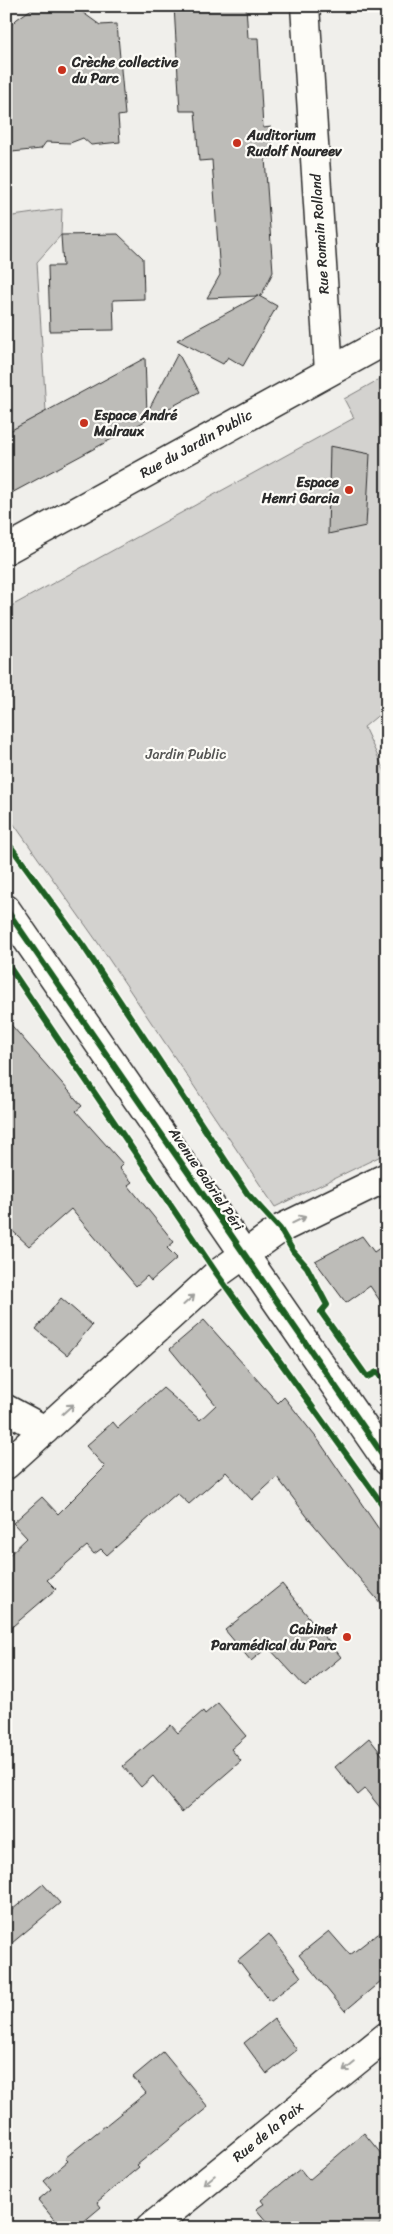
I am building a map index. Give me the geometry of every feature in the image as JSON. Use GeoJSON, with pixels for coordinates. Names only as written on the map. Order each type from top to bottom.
{"type":"FeatureCollection","features":[{"type":"Feature","properties":{"kind":"street","name":"Rue Romain Rolland"},"geometry":{"type":"LineString","coordinates":[[305,6],[328,371]]}},
{"type":"Feature","properties":{"kind":"street","name":"Rue du Jardin Public"},"geometry":{"type":"LineString","coordinates":[[6,550],[387,340]]}},
{"type":"Feature","properties":{"kind":"street","name":"Avenue Gabriel Péri"},"geometry":{"type":"LineString","coordinates":[[6,909],[387,1462]]}},
{"type":"Feature","properties":{"kind":"street"},"geometry":{"type":"LineString","coordinates":[[6,1465],[217,1274],[280,1228],[387,1177]]}},
{"type":"Feature","properties":{"kind":"street"},"geometry":{"type":"LineString","coordinates":[[6,1409],[45,1430]]}},
{"type":"Feature","properties":{"kind":"street","name":"Rue de la Paix"},"geometry":{"type":"LineString","coordinates":[[150,2228],[387,2036]]}},
{"type":"Feature","properties":{"kind":"green space"},"geometry":{"type":"Polygon","coordinates":[[[62,209],[61,235],[37,262],[46,412],[6,433],[6,217],[62,209]]]}},
{"type":"Feature","properties":{"kind":"green space","name":"Jardin Public"},"geometry":{"type":"Polygon","coordinates":[[[387,375],[387,708],[364,727],[387,776],[387,1153],[275,1207],[96,940],[6,813],[6,609],[354,418],[344,399],[387,375]]]}},
{"type":"Feature","properties":{"kind":"building","name":"Crèche collective du Parc"},"geometry":{"type":"Polygon","coordinates":[[[36,6],[70,6],[100,25],[117,24],[125,115],[118,116],[120,142],[91,145],[83,138],[70,143],[46,142],[41,149],[12,152],[10,125],[6,125],[6,30],[17,19],[36,6]]]}},
{"type":"Feature","properties":{"kind":"building","name":"Auditorium Rudolf Noureev"},"geometry":{"type":"Polygon","coordinates":[[[174,6],[246,6],[248,38],[258,38],[263,128],[271,127],[273,158],[265,158],[273,272],[261,296],[259,296],[277,306],[243,366],[228,357],[223,364],[177,340],[258,296],[207,298],[220,275],[212,160],[199,161],[195,111],[180,111],[174,6]]]}},
{"type":"Feature","properties":{"kind":"building"},"geometry":{"type":"Polygon","coordinates":[[[118,234],[143,258],[144,299],[113,300],[114,330],[50,331],[48,266],[63,266],[61,235],[118,234]]]}},
{"type":"Feature","properties":{"kind":"building","name":"Espace André Malraux"},"geometry":{"type":"Polygon","coordinates":[[[178,353],[199,392],[6,496],[6,433],[145,358],[147,413],[178,353]]]}},
{"type":"Feature","properties":{"kind":"building","name":"Espace Henri Garcia"},"geometry":{"type":"Polygon","coordinates":[[[330,446],[370,454],[366,526],[328,534],[330,446]]]}},
{"type":"Feature","properties":{"kind":"building"},"geometry":{"type":"Polygon","coordinates":[[[6,1019],[82,1106],[76,1111],[123,1164],[119,1168],[132,1182],[128,1185],[174,1242],[167,1248],[177,1258],[151,1281],[147,1276],[136,1286],[71,1209],[29,1246],[6,1225],[6,1019]]]}},
{"type":"Feature","properties":{"kind":"building"},"geometry":{"type":"Polygon","coordinates":[[[362,1236],[374,1252],[387,1243],[387,1311],[370,1286],[346,1303],[315,1261],[362,1236]]]}},
{"type":"Feature","properties":{"kind":"building"},"geometry":{"type":"Polygon","coordinates":[[[61,1298],[92,1325],[67,1355],[36,1329],[61,1298]]]}},
{"type":"Feature","properties":{"kind":"building"},"geometry":{"type":"Polygon","coordinates":[[[204,1320],[278,1403],[284,1397],[319,1441],[387,1541],[387,1611],[309,1519],[277,1477],[252,1500],[226,1472],[189,1504],[177,1493],[107,1555],[101,1549],[94,1554],[87,1546],[47,1580],[56,1589],[6,1632],[6,1558],[27,1538],[13,1523],[42,1497],[58,1514],[105,1467],[86,1446],[113,1422],[118,1428],[163,1388],[200,1420],[216,1405],[170,1349],[204,1320]]]}},
{"type":"Feature","properties":{"kind":"building"},"geometry":{"type":"Polygon","coordinates":[[[282,1584],[341,1657],[305,1687],[268,1647],[251,1661],[225,1630],[282,1584]]]}},
{"type":"Feature","properties":{"kind":"building"},"geometry":{"type":"Polygon","coordinates":[[[218,1703],[246,1736],[231,1749],[241,1761],[182,1812],[153,1776],[141,1787],[123,1766],[171,1725],[178,1733],[203,1711],[205,1714],[218,1703]]]}},
{"type":"Feature","properties":{"kind":"building"},"geometry":{"type":"Polygon","coordinates":[[[369,1738],[387,1761],[387,1816],[365,1789],[358,1795],[335,1767],[369,1738]]]}},
{"type":"Feature","properties":{"kind":"building"},"geometry":{"type":"Polygon","coordinates":[[[43,1884],[60,1903],[6,1948],[6,1915],[43,1884]]]}},
{"type":"Feature","properties":{"kind":"building"},"geometry":{"type":"Polygon","coordinates":[[[387,1926],[387,1976],[345,2011],[299,1955],[329,1931],[350,1955],[387,1926]]]}},
{"type":"Feature","properties":{"kind":"building"},"geometry":{"type":"Polygon","coordinates":[[[269,1934],[301,1977],[270,2001],[238,1960],[269,1934]]]}},
{"type":"Feature","properties":{"kind":"building"},"geometry":{"type":"Polygon","coordinates":[[[274,2019],[297,2050],[267,2074],[244,2043],[274,2019]]]}},
{"type":"Feature","properties":{"kind":"building"},"geometry":{"type":"Polygon","coordinates":[[[163,2052],[208,2107],[137,2165],[139,2167],[97,2202],[101,2207],[76,2228],[61,2228],[38,2200],[51,2189],[44,2181],[68,2161],[65,2158],[146,2093],[133,2077],[163,2052]]]}},
{"type":"Feature","properties":{"kind":"building"},"geometry":{"type":"Polygon","coordinates":[[[364,2133],[387,2161],[387,2218],[375,2228],[272,2228],[256,2209],[264,2204],[261,2200],[300,2169],[309,2180],[364,2133]]]}},
{"type":"Feature","properties":{"kind":"cycle path"},"geometry":{"type":"LineString","coordinates":[[6,840],[84,947],[247,1193],[280,1229],[293,1251],[307,1267],[327,1305],[321,1312],[367,1377],[377,1372],[387,1386]]}},
{"type":"Feature","properties":{"kind":"cycle path"},"geometry":{"type":"LineString","coordinates":[[6,909],[387,1461]]}},
{"type":"Feature","properties":{"kind":"cycle path"},"geometry":{"type":"LineString","coordinates":[[6,962],[217,1274],[387,1511]]}},
{"type":"Feature","properties":{"kind":"place","name":"Crèche collective du Parc"},"geometry":{"type":"Point","coordinates":[62,70]}},
{"type":"Feature","properties":{"kind":"place","name":"Auditorium Rudolf Noureev"},"geometry":{"type":"Point","coordinates":[237,143]}},
{"type":"Feature","properties":{"kind":"place","name":"Espace André Malraux"},"geometry":{"type":"Point","coordinates":[84,423]}},
{"type":"Feature","properties":{"kind":"place","name":"Espace Henri Garcia"},"geometry":{"type":"Point","coordinates":[349,490]}},
{"type":"Feature","properties":{"kind":"place","name":"Cabinet Paramédical du Parc"},"geometry":{"type":"Point","coordinates":[347,1637]}}]}
